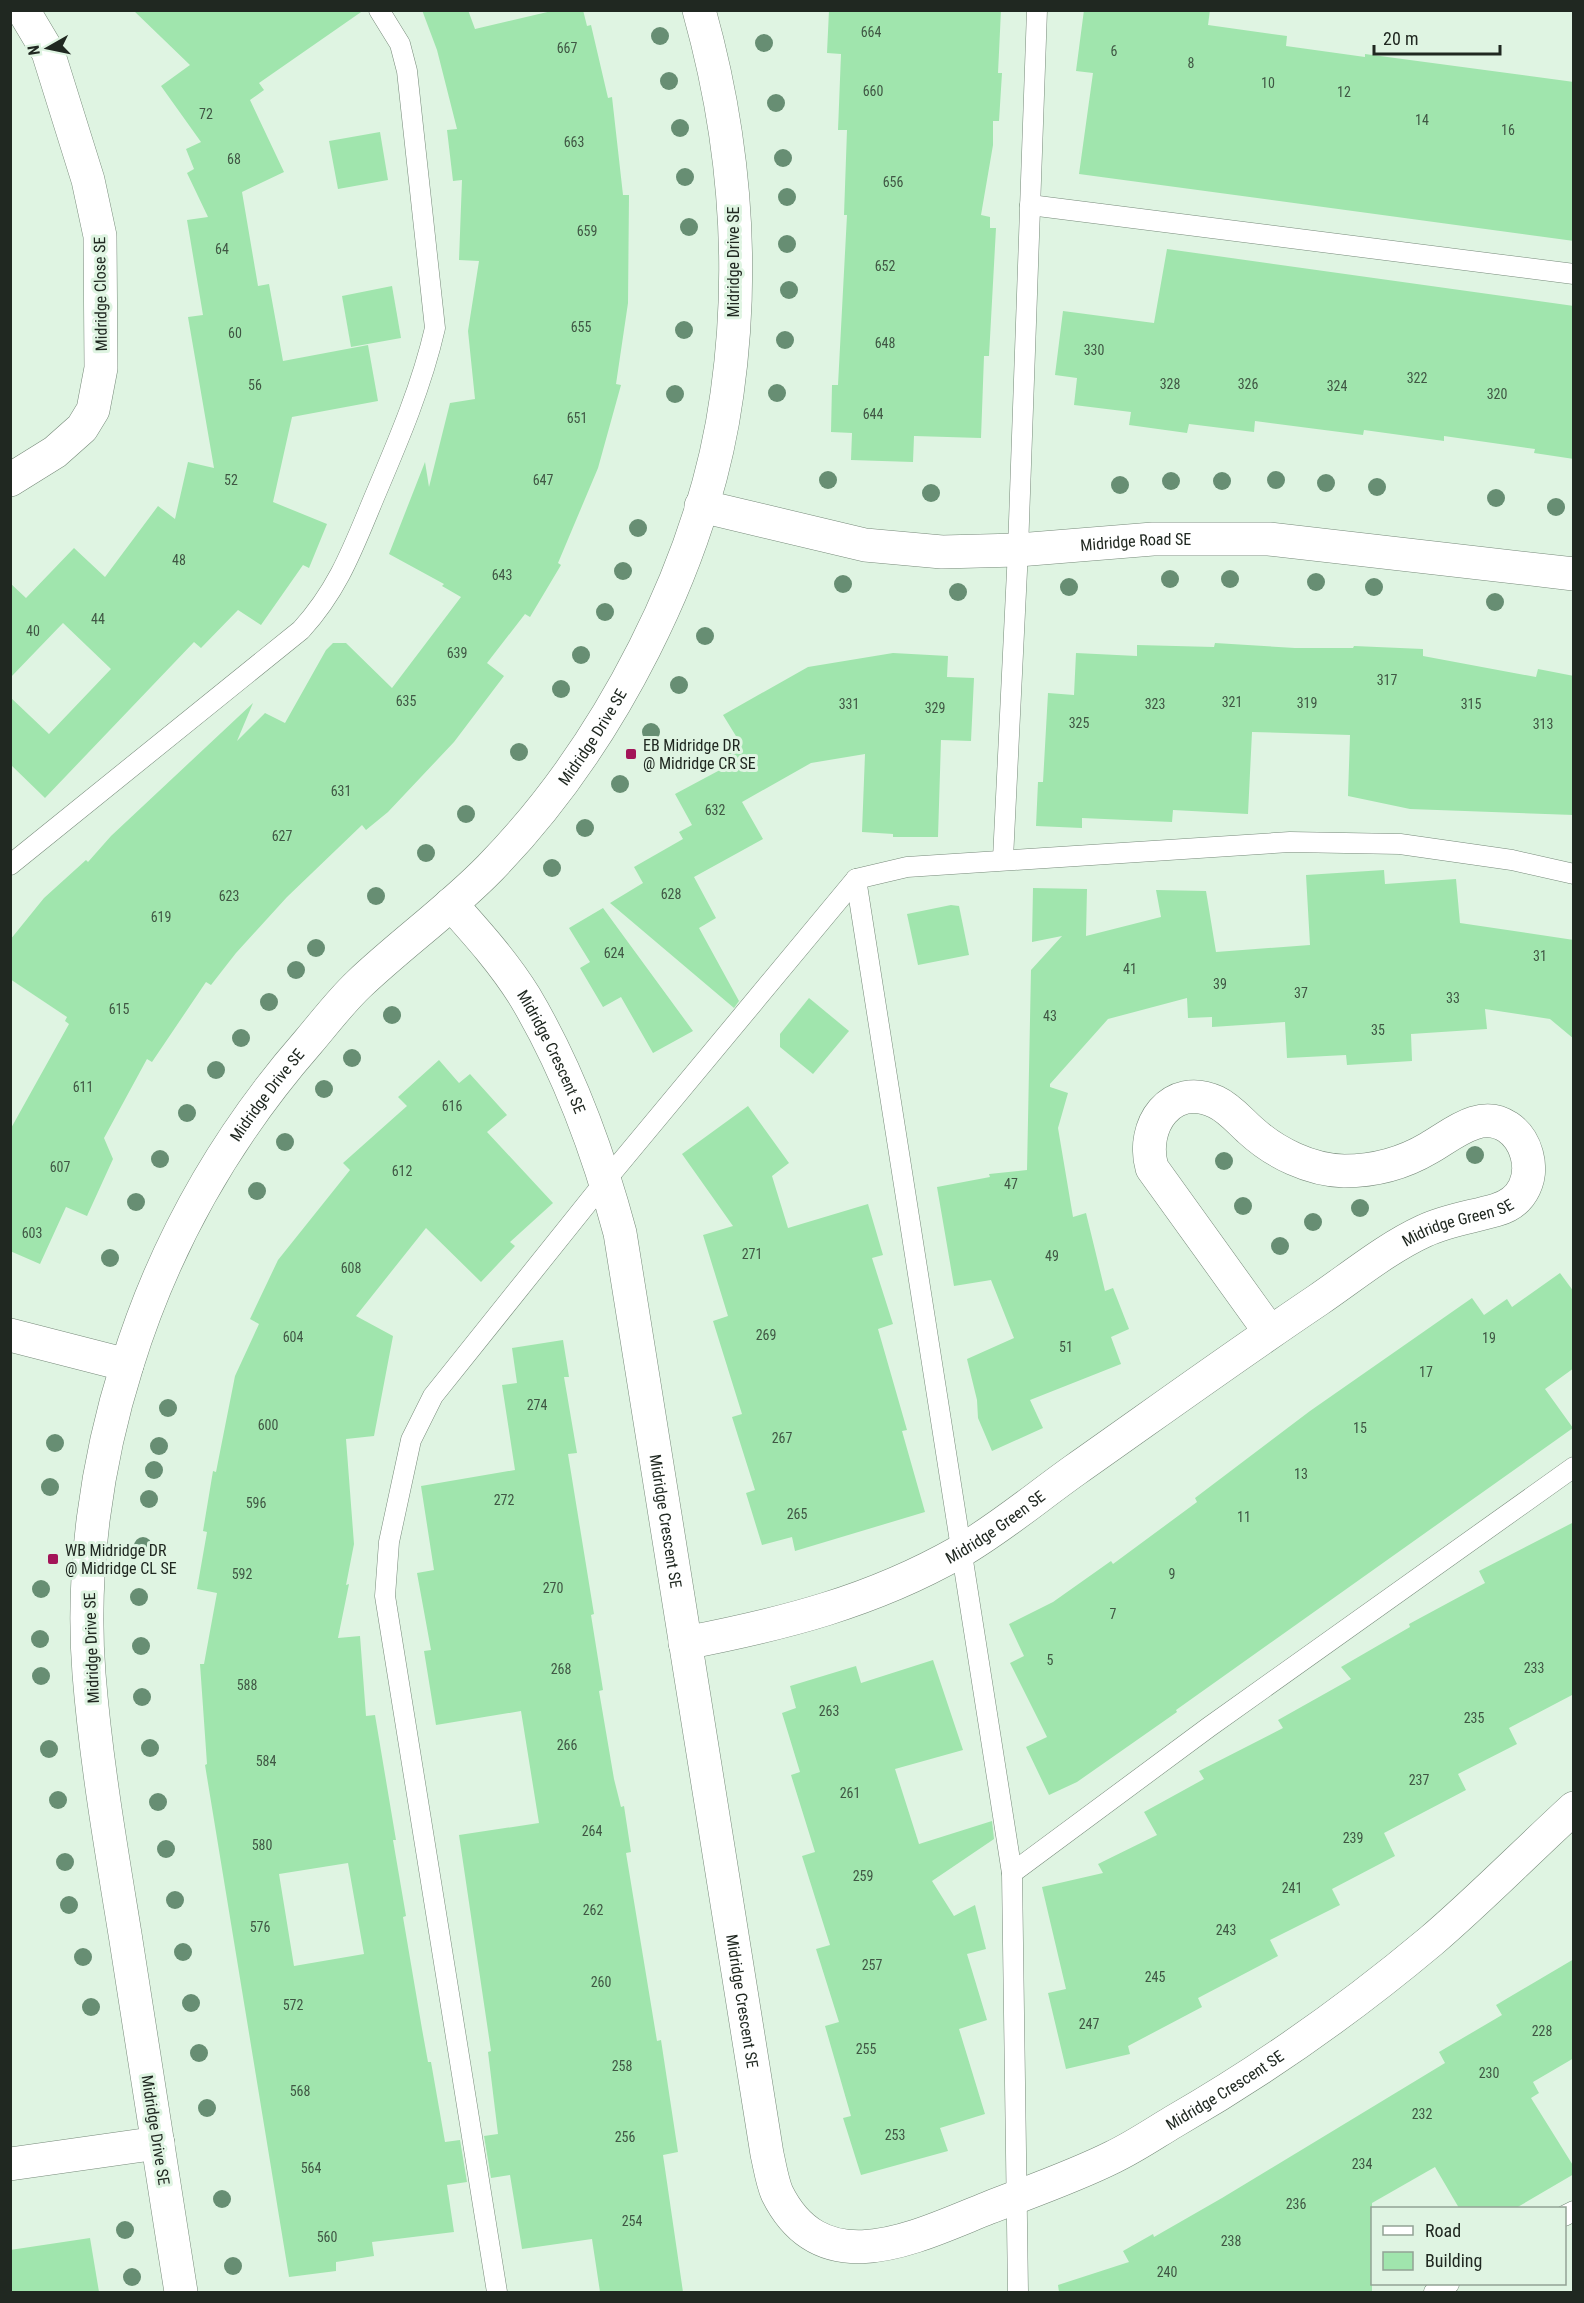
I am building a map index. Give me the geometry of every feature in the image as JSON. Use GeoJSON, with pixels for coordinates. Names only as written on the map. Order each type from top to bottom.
{"type":"FeatureCollection","features":[{"type":"Feature","properties":{"kind":"street","name":"Midridge Close SE"},"geometry":{"type":"LineString","coordinates":[[10,480],[55,452],[82,428],[93,410],[101,368],[100,236],[88,180],[48,52],[23,10]]}},
{"type":"Feature","properties":{"kind":"street","name":"Midridge Drive SE"},"geometry":{"type":"LineString","coordinates":[[181,2292],[103,1791],[88,1670],[88,1593],[93,1526],[107,1436],[127,1365],[179,1230],[226,1147],[259,1100],[355,987],[451,904],[489,868],[526,827],[594,739],[659,621],[701,506],[727,395],[735,310],[735,209],[723,119],[710,51],[699,10]]}},
{"type":"Feature","properties":{"kind":"street","name":"Midridge Road SE"},"geometry":{"type":"LineString","coordinates":[[701,506],[865,545],[942,552],[1018,550],[1153,539],[1269,538],[1574,574]]}},
{"type":"Feature","properties":{"kind":"street","name":"Midridge Crescent SE"},"geometry":{"type":"LineString","coordinates":[[451,904],[484,942],[524,996],[583,1114],[606,1180],[620,1233],[766,2154],[776,2190],[790,2215],[822,2241],[842,2246],[869,2248],[906,2240],[1112,2158],[1210,2101],[1321,2028],[1433,1939],[1574,1808]]}},
{"type":"Feature","properties":{"kind":"street","name":"Midridge Green SE"},"geometry":{"type":"LineString","coordinates":[[685,1643],[773,1626],[826,1610],[903,1581],[962,1550],[1270,1332],[1399,1245],[1426,1230],[1513,1203],[1528,1181],[1530,1166],[1520,1139],[1510,1129],[1486,1121],[1474,1123],[1400,1162],[1376,1170],[1321,1169],[1285,1155],[1255,1135],[1219,1103],[1192,1097],[1165,1108],[1155,1120],[1148,1135],[1148,1152],[1152,1168],[1270,1332]]}},
{"type":"Feature","properties":{"kind":"street"},"geometry":{"type":"LineString","coordinates":[[10,1335],[127,1365]]}},
{"type":"Feature","properties":{"kind":"street"},"geometry":{"type":"LineString","coordinates":[[10,2164],[158,2143]]}},
{"type":"Feature","properties":{"kind":"lane"},"geometry":{"type":"LineString","coordinates":[[10,865],[301,630],[324,604],[338,581],[400,438],[429,355],[435,328],[407,71],[400,44],[379,10]]}},
{"type":"Feature","properties":{"kind":"lane"},"geometry":{"type":"LineString","coordinates":[[1003,859],[1018,550],[1037,10]]}},
{"type":"Feature","properties":{"kind":"lane"},"geometry":{"type":"LineString","coordinates":[[1029,205],[1574,274]]}},
{"type":"Feature","properties":{"kind":"lane"},"geometry":{"type":"LineString","coordinates":[[497,2292],[386,1596],[389,1542],[411,1440],[433,1396],[606,1180],[856,879],[907,867],[1290,842],[1400,844],[1512,860],[1574,874]]}},
{"type":"Feature","properties":{"kind":"lane"},"geometry":{"type":"LineString","coordinates":[[856,879],[1012,1873],[1018,2292]]}},
{"type":"Feature","properties":{"kind":"lane"},"geometry":{"type":"LineString","coordinates":[[1012,1873],[1209,1727],[1574,1467]]}},
{"type":"Feature","properties":{"kind":"building"},"geometry":{"type":"Polygon","coordinates":[[[133,10],[364,10],[259,83],[264,90],[250,100],[284,172],[242,192],[258,286],[269,284],[283,361],[368,345],[378,401],[292,417],[273,502],[327,524],[309,568],[303,565],[261,625],[238,610],[201,648],[194,642],[45,798],[10,764],[10,697],[49,734],[111,669],[63,623],[10,678],[10,583],[26,598],[74,548],[105,577],[158,506],[175,519],[188,462],[214,468],[188,317],[203,315],[187,220],[208,217],[187,173],[194,169],[186,149],[201,142],[161,86],[190,65],[133,10]]]}},
{"type":"Feature","properties":{"kind":"building"},"geometry":{"type":"Polygon","coordinates":[[[422,10],[468,10],[475,29],[556,10],[583,10],[587,26],[591,25],[608,98],[612,97],[623,195],[629,195],[628,303],[616,384],[621,385],[598,468],[558,563],[561,565],[530,617],[525,614],[487,663],[504,676],[454,742],[388,812],[366,830],[362,825],[287,897],[236,953],[211,985],[206,982],[152,1062],[147,1059],[104,1138],[113,1159],[87,1216],[66,1207],[40,1264],[10,1251],[10,1130],[69,1024],[65,1021],[67,1017],[10,979],[10,940],[44,898],[86,860],[88,862],[111,836],[253,703],[237,741],[265,713],[285,723],[326,650],[333,643],[346,643],[392,688],[461,597],[442,586],[444,584],[389,554],[425,462],[429,487],[450,403],[475,399],[468,331],[479,261],[459,260],[462,180],[453,181],[447,130],[457,129],[437,50],[422,10]]]}},
{"type":"Feature","properties":{"kind":"building"},"geometry":{"type":"Polygon","coordinates":[[[829,10],[1001,10],[998,73],[1002,73],[999,121],[993,121],[993,145],[981,215],[990,217],[990,228],[996,228],[989,356],[984,356],[981,438],[914,436],[913,462],[851,460],[852,433],[831,432],[832,385],[838,385],[847,215],[844,215],[847,130],[838,130],[841,54],[827,53],[829,10]]]}},
{"type":"Feature","properties":{"kind":"building"},"geometry":{"type":"Polygon","coordinates":[[[1084,10],[1210,10],[1208,25],[1287,36],[1286,46],[1365,57],[1365,54],[1574,82],[1574,241],[1079,174],[1093,73],[1076,71],[1084,10]]]}},
{"type":"Feature","properties":{"kind":"building"},"geometry":{"type":"Polygon","coordinates":[[[380,132],[388,180],[338,189],[329,141],[380,132]]]}},
{"type":"Feature","properties":{"kind":"building"},"geometry":{"type":"Polygon","coordinates":[[[1167,249],[1574,306],[1574,459],[1534,453],[1535,449],[1444,436],[1444,441],[1364,430],[1363,435],[1255,421],[1254,432],[1189,424],[1187,433],[1129,425],[1131,412],[1074,405],[1077,378],[1055,375],[1063,311],[1154,323],[1167,249]]]}},
{"type":"Feature","properties":{"kind":"building"},"geometry":{"type":"Polygon","coordinates":[[[392,286],[401,338],[351,347],[342,296],[392,286]]]}},
{"type":"Feature","properties":{"kind":"building"},"geometry":{"type":"Polygon","coordinates":[[[1215,643],[1295,648],[1353,648],[1354,646],[1423,649],[1423,656],[1536,677],[1538,669],[1574,676],[1574,815],[1410,809],[1348,796],[1350,735],[1252,732],[1248,814],[1173,810],[1172,822],[1082,818],[1082,828],[1036,826],[1038,782],[1043,782],[1048,693],[1074,695],[1076,653],[1137,656],[1137,645],[1214,647],[1215,643]]]}},
{"type":"Feature","properties":{"kind":"building"},"geometry":{"type":"Polygon","coordinates":[[[893,653],[948,656],[947,677],[974,678],[971,741],[941,740],[938,837],[893,837],[893,834],[862,832],[865,754],[811,763],[742,802],[763,839],[694,877],[716,918],[699,928],[739,1001],[734,1008],[610,903],[643,883],[634,867],[683,839],[679,832],[692,825],[675,794],[733,763],[725,749],[739,741],[723,715],[808,667],[893,653]]]}},
{"type":"Feature","properties":{"kind":"building"},"geometry":{"type":"Polygon","coordinates":[[[1384,870],[1385,884],[1456,879],[1460,923],[1574,940],[1574,1039],[1550,1019],[1485,1009],[1487,1029],[1411,1034],[1412,1061],[1347,1065],[1346,1055],[1287,1058],[1285,1022],[1212,1027],[1212,1017],[1188,1018],[1187,998],[1108,1019],[1050,1084],[1050,1087],[1068,1093],[1058,1128],[1073,1217],[1086,1213],[1105,1291],[1113,1288],[1129,1329],[1111,1337],[1121,1364],[1030,1400],[1043,1428],[992,1451],[978,1418],[977,1400],[967,1359],[1014,1338],[991,1280],[954,1286],[937,1187],[990,1177],[989,1174],[1027,1170],[1031,970],[1062,936],[1032,942],[1033,888],[1087,889],[1086,936],[1161,917],[1156,890],[1206,891],[1216,952],[1310,945],[1306,875],[1384,870]]]}},
{"type":"Feature","properties":{"kind":"building"},"geometry":{"type":"Polygon","coordinates":[[[951,905],[959,906],[969,955],[918,965],[907,914],[951,905]]]}},
{"type":"Feature","properties":{"kind":"building"},"geometry":{"type":"Polygon","coordinates":[[[603,908],[693,1031],[653,1053],[621,997],[603,1007],[580,968],[590,962],[569,928],[603,908]]]}},
{"type":"Feature","properties":{"kind":"building"},"geometry":{"type":"Polygon","coordinates":[[[809,998],[849,1031],[813,1074],[780,1047],[780,1034],[809,998]]]}},
{"type":"Feature","properties":{"kind":"building"},"geometry":{"type":"Polygon","coordinates":[[[439,1060],[459,1083],[470,1074],[507,1115],[487,1132],[553,1203],[510,1242],[515,1246],[481,1282],[426,1228],[356,1316],[393,1336],[374,1436],[346,1439],[354,1544],[338,1638],[360,1636],[366,1716],[375,1715],[396,1840],[393,1840],[406,1916],[403,1917],[428,2062],[431,2062],[445,2142],[460,2140],[467,2182],[447,2185],[454,2232],[372,2242],[374,2256],[336,2262],[336,2271],[289,2277],[205,1765],[207,1764],[200,1664],[204,1664],[217,1593],[197,1589],[207,1532],[203,1531],[213,1471],[216,1472],[235,1376],[259,1324],[250,1319],[278,1260],[350,1170],[343,1163],[407,1106],[398,1097],[439,1060]],[[348,1863],[279,1874],[294,1966],[364,1954],[348,1863]]]}},
{"type":"Feature","properties":{"kind":"building"},"geometry":{"type":"Polygon","coordinates":[[[748,1106],[789,1163],[772,1176],[788,1228],[868,1204],[883,1255],[872,1258],[893,1324],[878,1329],[907,1430],[902,1431],[925,1512],[795,1551],[792,1537],[762,1545],[746,1493],[755,1490],[732,1417],[742,1414],[713,1321],[728,1316],[703,1235],[733,1226],[682,1154],[748,1106]]]}},
{"type":"Feature","properties":{"kind":"building"},"geometry":{"type":"Polygon","coordinates":[[[1560,1273],[1574,1292],[1574,1368],[1545,1389],[1573,1428],[1176,1710],[1177,1712],[1077,1782],[1049,1795],[1026,1747],[1047,1737],[1010,1663],[1024,1656],[1009,1624],[1053,1602],[1111,1561],[1113,1564],[1197,1502],[1195,1498],[1310,1411],[1472,1298],[1484,1315],[1507,1299],[1512,1307],[1560,1273]]]}},
{"type":"Feature","properties":{"kind":"building"},"geometry":{"type":"Polygon","coordinates":[[[563,1340],[569,1377],[564,1377],[577,1453],[568,1454],[594,1614],[591,1615],[603,1690],[599,1691],[614,1779],[621,1807],[624,1806],[631,1852],[626,1853],[657,2041],[661,2040],[678,2152],[663,2155],[683,2292],[600,2292],[592,2239],[522,2249],[510,2175],[491,2178],[484,2136],[498,2134],[488,2052],[491,2051],[459,1835],[539,1823],[521,1711],[436,1725],[424,1651],[431,1650],[417,1573],[434,1570],[421,1486],[515,1470],[502,1385],[517,1383],[512,1348],[563,1340]]]}},
{"type":"Feature","properties":{"kind":"building"},"geometry":{"type":"Polygon","coordinates":[[[1574,1522],[1574,1694],[1509,1728],[1517,1744],[1458,1774],[1466,1790],[1384,1833],[1395,1856],[1332,1889],[1340,1905],[1270,1940],[1278,1956],[1198,1998],[1202,2007],[1128,2046],[1130,2054],[1066,2069],[1048,1993],[1066,1989],[1042,1887],[1103,1873],[1098,1864],[1157,1835],[1144,1812],[1204,1779],[1199,1771],[1283,1728],[1278,1720],[1351,1679],[1341,1667],[1410,1627],[1409,1624],[1485,1583],[1479,1571],[1574,1522]]]}},
{"type":"Feature","properties":{"kind":"building"},"geometry":{"type":"Polygon","coordinates":[[[933,1660],[963,1750],[895,1769],[919,1844],[992,1821],[994,1839],[932,1881],[954,1916],[975,1905],[986,1949],[967,1954],[987,2020],[959,2029],[985,2114],[940,2128],[948,2151],[861,2175],[843,2118],[851,2116],[825,2026],[839,2022],[816,1949],[830,1945],[802,1856],[815,1852],[791,1775],[800,1772],[782,1713],[796,1708],[790,1686],[856,1666],[861,1683],[933,1660]]]}},
{"type":"Feature","properties":{"kind":"building"},"geometry":{"type":"Polygon","coordinates":[[[1574,1959],[1574,2058],[1533,2082],[1539,2093],[1531,2098],[1574,2167],[1574,2174],[1518,2207],[1458,2207],[1435,2167],[1372,2203],[1372,2292],[1059,2292],[1058,2285],[1129,2262],[1123,2251],[1153,2234],[1154,2237],[1222,2198],[1445,2063],[1439,2052],[1502,2015],[1496,2005],[1574,1959]]]}},
{"type":"Feature","properties":{"kind":"building"},"geometry":{"type":"Polygon","coordinates":[[[90,2238],[99,2292],[10,2292],[10,2250],[90,2238]]]}},
{"type":"Feature","properties":{"kind":"place","name":"EB Midridge DR @ Midridge CR SE"},"geometry":{"type":"Point","coordinates":[631,754]}},
{"type":"Feature","properties":{"kind":"place","name":"WB Midridge DR @ Midridge CL SE"},"geometry":{"type":"Point","coordinates":[53,1559]}}]}
